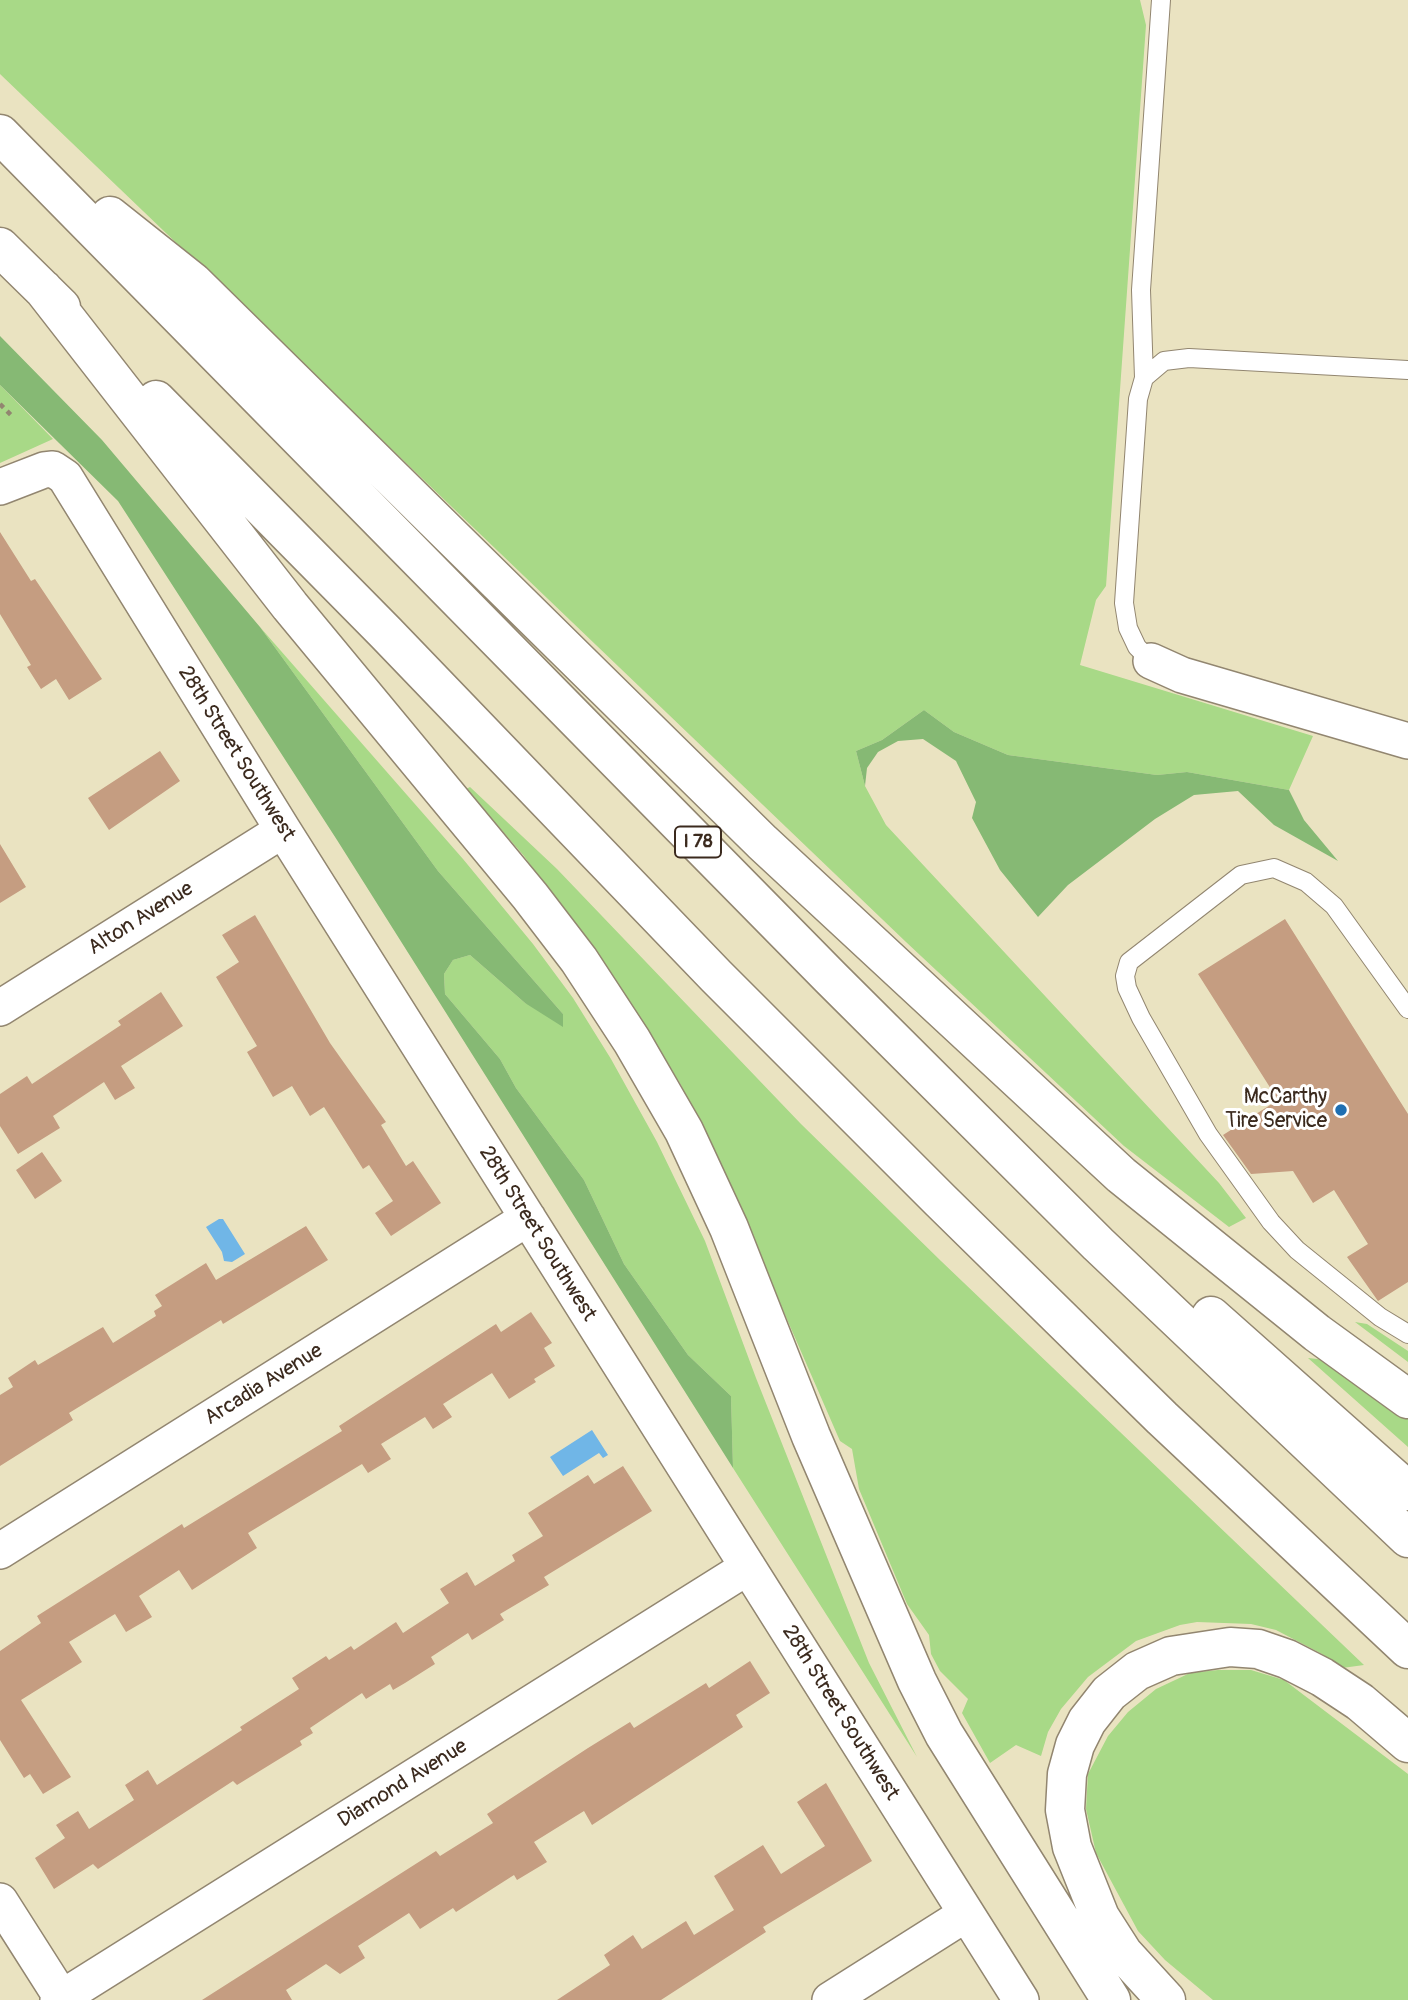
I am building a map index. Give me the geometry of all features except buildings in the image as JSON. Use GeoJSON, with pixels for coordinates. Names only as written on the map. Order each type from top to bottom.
{"type":"FeatureCollection","features":[{"type":"Feature","properties":{"kind":"highway"},"geometry":{"type":"LineString","coordinates":[[0,128],[193,282],[762,842],[1121,1175],[1317,1333],[1408,1399]]}},
{"type":"Feature","properties":{"kind":"highway","name":"I 78"},"geometry":{"type":"LineString","coordinates":[[0,134],[831,978],[1098,1244],[1408,1538]]}},
{"type":"Feature","properties":{"kind":"highway"},"geometry":{"type":"LineString","coordinates":[[0,247],[210,453],[716,976],[941,1201],[1162,1418],[1408,1649]]}},
{"type":"Feature","properties":{"kind":"highway"},"geometry":{"type":"LineString","coordinates":[[43,289],[290,606],[546,917],[579,960],[632,1041],[684,1131],[729,1228],[811,1437],[917,1681],[944,1734],[1111,2000]]}},
{"type":"Feature","properties":{"kind":"highway"},"geometry":{"type":"LineString","coordinates":[[831,978],[1408,1491]]}},
{"type":"Feature","properties":{"kind":"highway"},"geometry":{"type":"LineString","coordinates":[[1166,2000],[1123,1953],[1100,1917],[1086,1888],[1065,1811],[1067,1774],[1087,1721],[1109,1693],[1138,1671],[1171,1656],[1230,1647],[1258,1649],[1287,1659],[1322,1677],[1360,1702],[1408,1743]]}},
{"type":"Feature","properties":{"kind":"street","name":"28th Street Southwest"},"geometry":{"type":"LineString","coordinates":[[0,487],[35,471],[53,469],[65,477],[283,830],[1021,2000]]}},
{"type":"Feature","properties":{"kind":"street"},"geometry":{"type":"LineString","coordinates":[[1151,661],[1182,675],[1408,741]]}},
{"type":"Feature","properties":{"kind":"street","name":"Alton Avenue"},"geometry":{"type":"LineString","coordinates":[[0,1008],[283,830]]}},
{"type":"Feature","properties":{"kind":"street","name":"Arcadia Avenue"},"geometry":{"type":"LineString","coordinates":[[0,1551],[528,1218]]}},
{"type":"Feature","properties":{"kind":"street","name":"Diamond Avenue"},"geometry":{"type":"LineString","coordinates":[[61,1999],[748,1567]]}},
{"type":"Feature","properties":{"kind":"street"},"geometry":{"type":"LineString","coordinates":[[0,1901],[61,1999]]}},
{"type":"Feature","properties":{"kind":"street"},"geometry":{"type":"LineString","coordinates":[[830,2000],[966,1914]]}},
{"type":"Feature","properties":{"kind":"lane"},"geometry":{"type":"LineString","coordinates":[[1151,661],[1133,638],[1124,603],[1138,399],[1144,378],[1141,290],[1161,0]]}},
{"type":"Feature","properties":{"kind":"lane"},"geometry":{"type":"LineString","coordinates":[[1144,378],[1164,361],[1189,358],[1408,370]]}},
{"type":"Feature","properties":{"kind":"lane"},"geometry":{"type":"LineString","coordinates":[[1408,1009],[1334,906],[1306,882],[1274,868],[1241,875],[1129,961],[1125,975],[1126,988],[1141,1018],[1208,1134],[1271,1222],[1297,1250],[1380,1317],[1408,1334]]}},
{"type":"Feature","properties":{"kind":"path"},"geometry":{"type":"LineString","coordinates":[[0,404],[12,416]]}},
{"type":"Feature","properties":{"kind":"green space"},"geometry":{"type":"Polygon","coordinates":[[[0,0],[1140,0],[1146,25],[1106,586],[1096,600],[1080,665],[1313,736],[1289,790],[1187,772],[1157,775],[1008,755],[954,732],[924,710],[882,740],[856,751],[865,786],[886,825],[1219,1183],[1246,1218],[1229,1227],[1124,1146],[906,942],[0,74],[0,0]]]}},
{"type":"Feature","properties":{"kind":"green space"},"geometry":{"type":"Polygon","coordinates":[[[0,336],[102,440],[260,627],[438,871],[563,1014],[563,1027],[525,1003],[470,955],[453,960],[444,974],[445,994],[500,1059],[516,1088],[584,1180],[624,1264],[688,1355],[731,1396],[733,1468],[337,840],[118,501],[0,385],[0,336]]]}},
{"type":"Feature","properties":{"kind":"green space"},"geometry":{"type":"Polygon","coordinates":[[[0,385],[53,439],[0,463],[0,385]]]}},
{"type":"Feature","properties":{"kind":"green space"},"geometry":{"type":"Polygon","coordinates":[[[260,627],[463,859],[533,944],[573,998],[611,1059],[657,1142],[705,1241],[869,1663],[917,1757],[733,1468],[731,1396],[688,1355],[624,1264],[584,1180],[516,1088],[500,1059],[445,994],[444,974],[453,960],[470,955],[525,1003],[563,1014],[438,871],[260,627]]]}},
{"type":"Feature","properties":{"kind":"green space"},"geometry":{"type":"Polygon","coordinates":[[[924,710],[954,732],[1008,755],[1157,775],[1187,772],[1289,790],[1304,820],[1338,861],[1274,825],[1238,791],[1194,795],[1155,819],[1068,885],[1038,917],[1000,870],[972,818],[976,802],[956,761],[923,739],[898,741],[878,752],[867,768],[865,786],[856,751],[882,740],[924,710]]]}},
{"type":"Feature","properties":{"kind":"green space"},"geometry":{"type":"Polygon","coordinates":[[[470,787],[557,869],[801,1124],[1364,1665],[1342,1668],[1322,1654],[1276,1630],[1251,1624],[1197,1622],[1180,1625],[1136,1641],[1088,1677],[1061,1709],[1048,1732],[1041,1756],[1016,1745],[990,1763],[962,1713],[968,1699],[940,1671],[931,1654],[929,1635],[907,1604],[859,1489],[852,1449],[840,1441],[732,1193],[681,1085],[640,1019],[524,856],[466,789],[470,787]]]}},
{"type":"Feature","properties":{"kind":"green space"},"geometry":{"type":"Polygon","coordinates":[[[1355,1322],[1367,1324],[1408,1351],[1408,1362],[1355,1322]]]}},
{"type":"Feature","properties":{"kind":"green space"},"geometry":{"type":"Polygon","coordinates":[[[1308,1358],[1327,1360],[1408,1419],[1408,1447],[1308,1358]]]}},
{"type":"Feature","properties":{"kind":"green space"},"geometry":{"type":"Polygon","coordinates":[[[1251,1670],[1284,1680],[1408,1774],[1408,2000],[1213,2000],[1165,1960],[1138,1931],[1096,1853],[1086,1809],[1088,1774],[1108,1736],[1128,1712],[1156,1689],[1190,1673],[1251,1670]]]}},
{"type":"Feature","properties":{"kind":"water"},"geometry":{"type":"Polygon","coordinates":[[[223,1219],[245,1254],[232,1262],[224,1261],[222,1252],[206,1227],[223,1219]]]}},
{"type":"Feature","properties":{"kind":"water"},"geometry":{"type":"Polygon","coordinates":[[[592,1430],[608,1455],[603,1458],[599,1453],[563,1476],[550,1457],[592,1430]]]}},
{"type":"Feature","properties":{"kind":"place","name":"McCarthy Tire Service"},"geometry":{"type":"Point","coordinates":[1341,1110]}}]}
